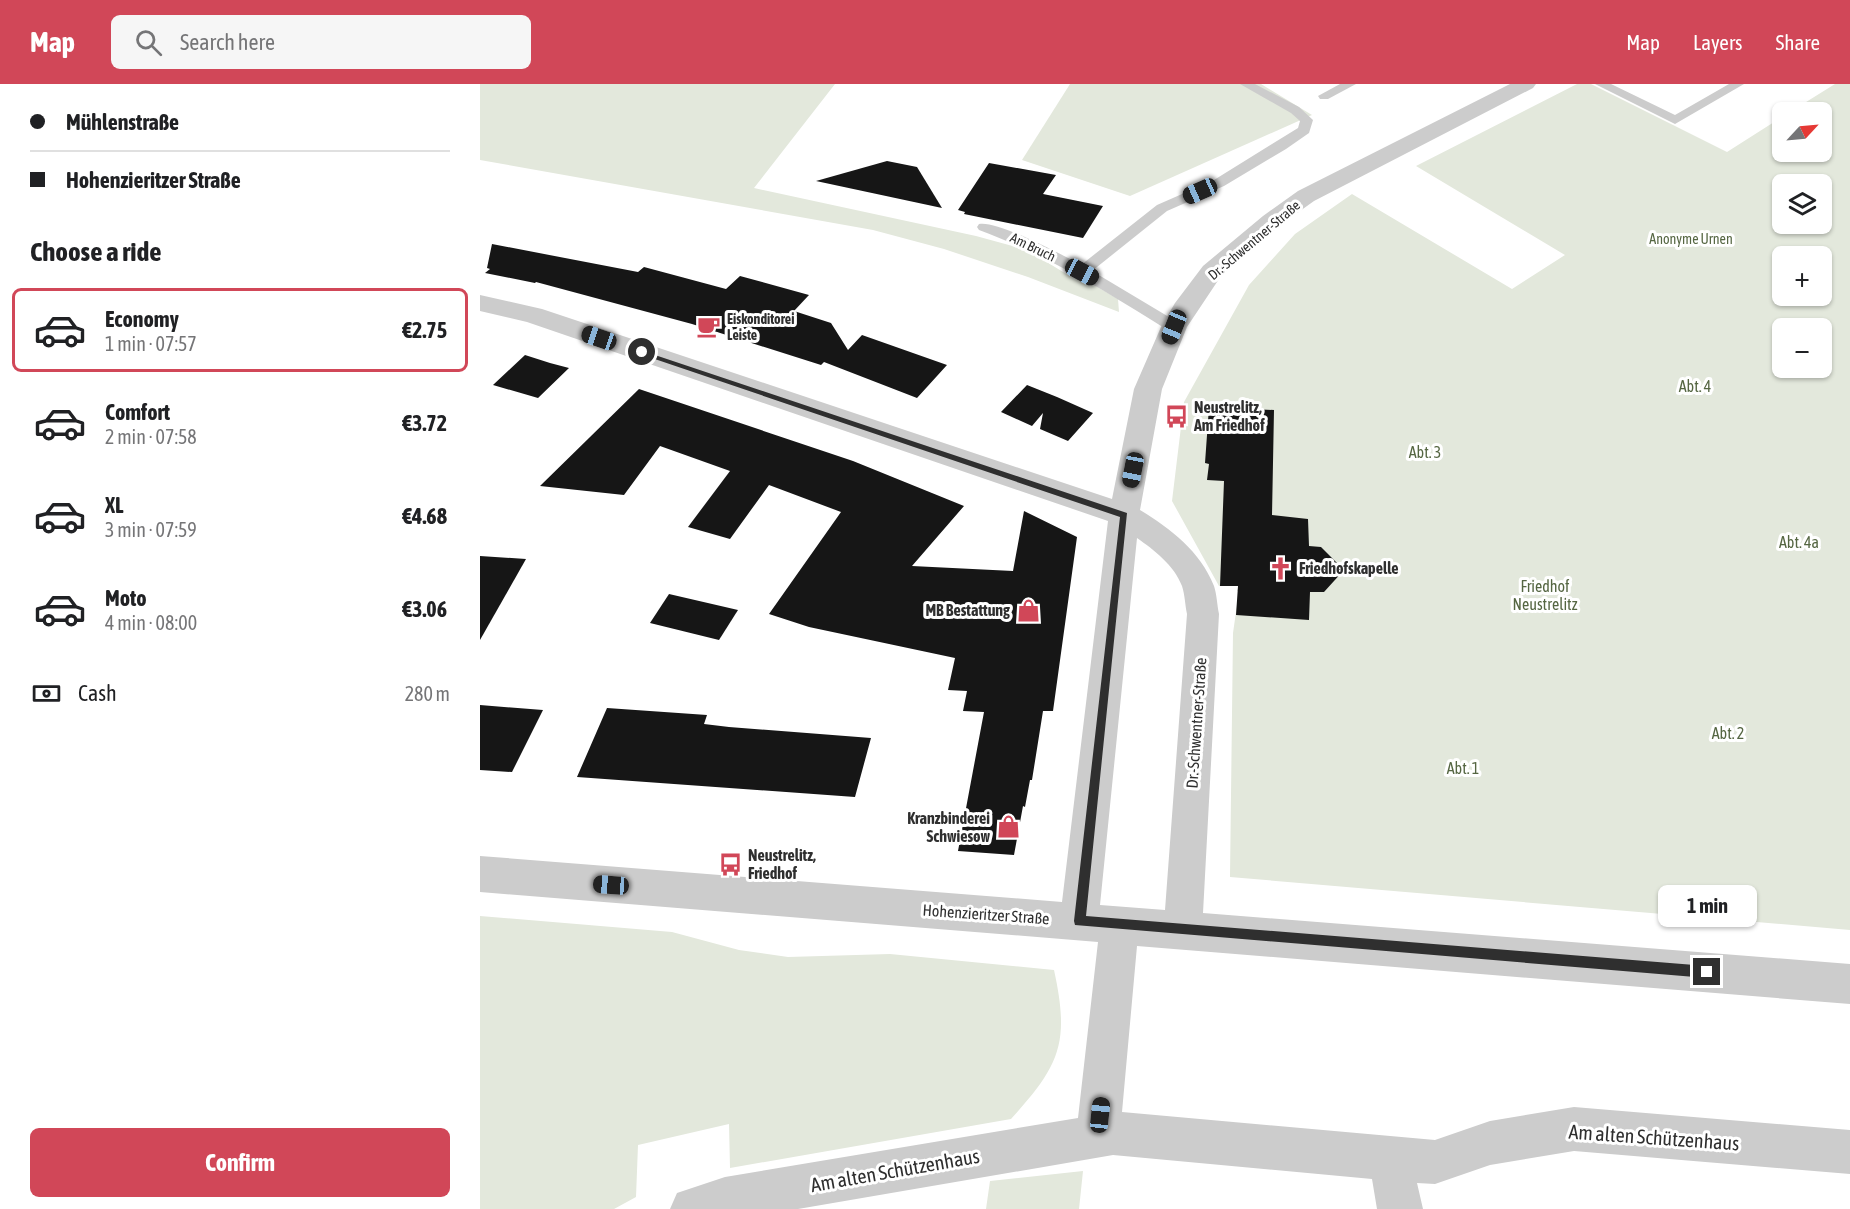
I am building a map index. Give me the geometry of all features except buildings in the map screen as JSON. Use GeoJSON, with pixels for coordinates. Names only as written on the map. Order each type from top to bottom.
{"type":"FeatureCollection","features":[{"type":"Feature","properties":{"kind":"street","name":"Dr.-Schwentner-Straße"},"geometry":{"type":"LineString","coordinates":[[1100,923],[1124,515],[1143,410],[1149,388],[1174,327],[1184,309],[1212,271],[1271,221],[1306,196],[1526,84]]}},
{"type":"Feature","properties":{"kind":"street"},"geometry":{"type":"LineString","coordinates":[[485,311],[533,315],[1124,515]]}},
{"type":"Feature","properties":{"kind":"street","name":"Dr.-Schwentner-Straße"},"geometry":{"type":"LineString","coordinates":[[1124,515],[1155,534],[1186,565],[1198,587],[1203,614],[1183,929]]}},
{"type":"Feature","properties":{"kind":"street","name":"Hohenzieritzer Straße"},"geometry":{"type":"LineString","coordinates":[[480,874],[1850,984]]}},
{"type":"Feature","properties":{"kind":"street"},"geometry":{"type":"LineString","coordinates":[[1098,1136],[1100,923]]}},
{"type":"Feature","properties":{"kind":"street","name":"Am alten Schützenhaus"},"geometry":{"type":"LineString","coordinates":[[693,1209],[725,1199],[1113,1133],[1435,1162],[1490,1143],[1575,1129],[1850,1152]]}},
{"type":"Feature","properties":{"kind":"street"},"geometry":{"type":"LineString","coordinates":[[1390,1159],[1400,1209]]}},
{"type":"Feature","properties":{"kind":"lane"},"geometry":{"type":"LineString","coordinates":[[1082,272],[1162,208],[1219,183],[1281,146],[1304,129],[1306,120],[1295,110],[1246,84]]}},
{"type":"Feature","properties":{"kind":"lane"},"geometry":{"type":"LineString","coordinates":[[1324,96],[1350,84]]}},
{"type":"Feature","properties":{"kind":"lane"},"geometry":{"type":"LineString","coordinates":[[1601,84],[1675,120],[1738,84]]}},
{"type":"Feature","properties":{"kind":"lane","name":"Am Bruch"},"geometry":{"type":"LineString","coordinates":[[984,226],[1018,238],[1082,272],[1174,327]]}},
{"type":"Feature","properties":{"kind":"green space"},"geometry":{"type":"Polygon","coordinates":[[[480,84],[835,84],[754,188],[976,236],[1027,250],[1068,275],[1094,285],[1118,299],[1119,312],[1028,277],[944,249],[873,230],[480,160],[480,84]]]}},
{"type":"Feature","properties":{"kind":"green space"},"geometry":{"type":"Polygon","coordinates":[[[1070,84],[1261,84],[1312,115],[1130,196],[1022,160],[1070,84]]]}},
{"type":"Feature","properties":{"kind":"green space","name":"Friedhof Neustrelitz"},"geometry":{"type":"Polygon","coordinates":[[[1577,84],[1591,84],[1727,152],[1772,123],[1772,162],[1832,162],[1832,102],[1806,102],[1835,84],[1850,84],[1850,930],[1230,877],[1233,633],[1239,586],[1219,586],[1172,501],[1184,402],[1249,285],[1295,234],[1352,194],[1512,289],[1565,255],[1416,166],[1577,84]]]}},
{"type":"Feature","properties":{"kind":"green space"},"geometry":{"type":"Polygon","coordinates":[[[480,916],[672,932],[739,950],[788,957],[890,954],[1054,970],[1061,1016],[1057,1052],[1041,1083],[1011,1119],[730,1168],[729,1124],[638,1145],[636,1197],[614,1209],[480,1209],[480,916]]]}},
{"type":"Feature","properties":{"kind":"green space"},"geometry":{"type":"Polygon","coordinates":[[[1083,1171],[1079,1209],[986,1209],[990,1181],[1083,1171]]]}},
{"type":"Feature","properties":{"kind":"place","name":"Eiskonditorei Leiste"},"geometry":{"type":"Point","coordinates":[709,327]}},
{"type":"Feature","properties":{"kind":"place","name":"Neustrelitz, Am Friedhof"},"geometry":{"type":"Point","coordinates":[1176,416]}},
{"type":"Feature","properties":{"kind":"place","name":"Friedhofskapelle"},"geometry":{"type":"Point","coordinates":[1281,568]}},
{"type":"Feature","properties":{"kind":"place","name":"MB Bestattung"},"geometry":{"type":"Point","coordinates":[1028,610]}},
{"type":"Feature","properties":{"kind":"place","name":"Kranzbinderei Schwiesow"},"geometry":{"type":"Point","coordinates":[1008,827]}},
{"type":"Feature","properties":{"kind":"place","name":"Neustrelitz, Friedhof"},"geometry":{"type":"Point","coordinates":[730,864]}},
{"type":"Feature","properties":{"kind":"route"},"geometry":{"type":"LineString","coordinates":[[642,352],[1124,515],[1079,921],[1707,972]]}},
{"type":"Feature","properties":{"kind":"park label","name":"Anonyme Urnen"},"geometry":{"type":"Point","coordinates":[1691,239]}},
{"type":"Feature","properties":{"kind":"park label","name":"Abt. 4"},"geometry":{"type":"Point","coordinates":[1695,386]}},
{"type":"Feature","properties":{"kind":"park label","name":"Abt. 3"},"geometry":{"type":"Point","coordinates":[1425,452]}},
{"type":"Feature","properties":{"kind":"park label","name":"Abt. 4a"},"geometry":{"type":"Point","coordinates":[1799,542]}},
{"type":"Feature","properties":{"kind":"park label","name":"Abt. 2"},"geometry":{"type":"Point","coordinates":[1728,733]}},
{"type":"Feature","properties":{"kind":"park label","name":"Abt. 1"},"geometry":{"type":"Point","coordinates":[1463,768]}}]}
